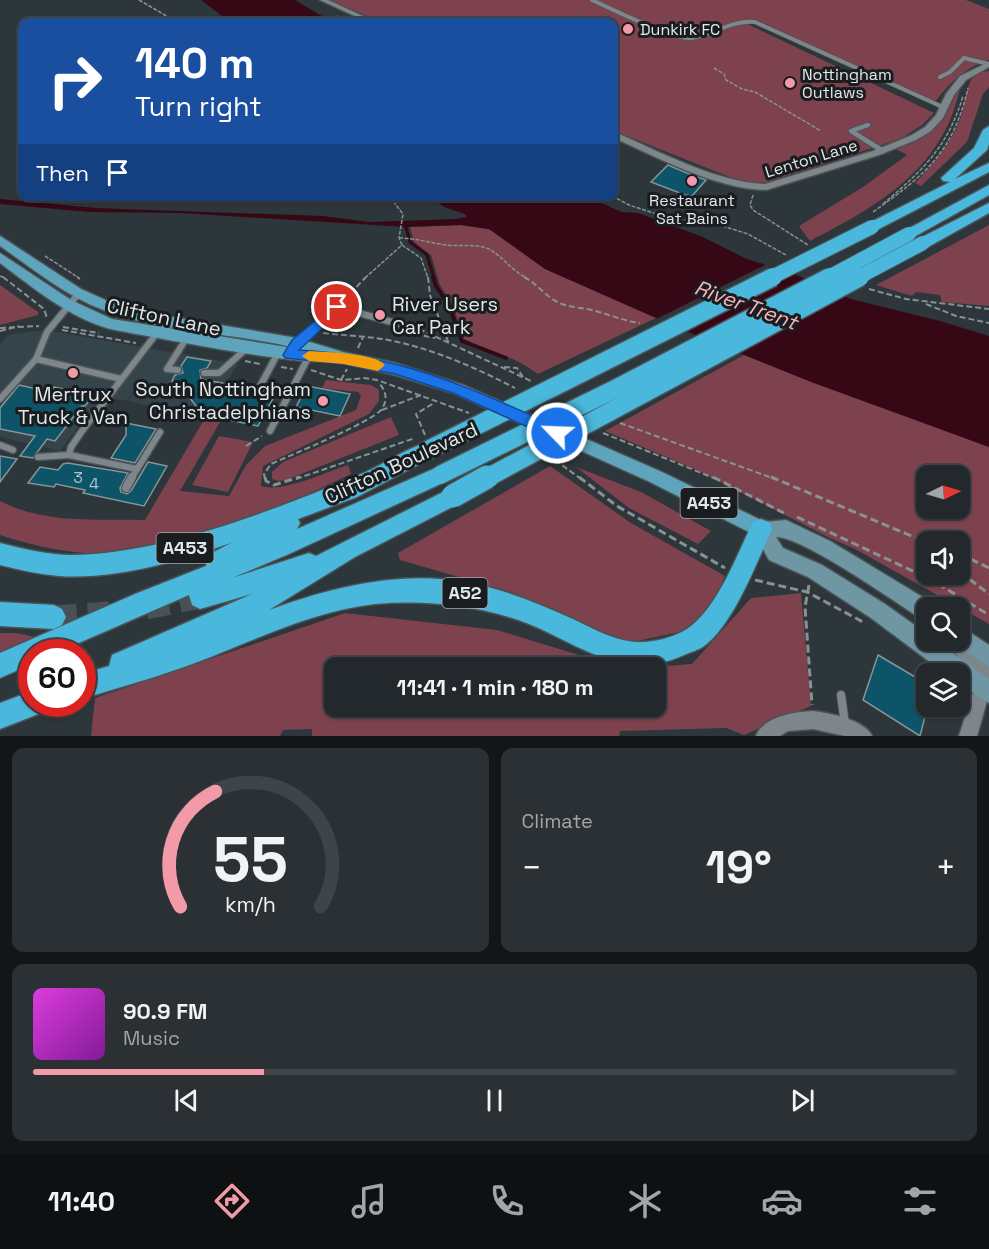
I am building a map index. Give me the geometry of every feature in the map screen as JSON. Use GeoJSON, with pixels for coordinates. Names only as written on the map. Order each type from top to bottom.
{"type":"FeatureCollection","features":[{"type":"Feature","properties":{"kind":"highway"},"geometry":{"type":"LineString","coordinates":[[913,204],[973,158],[980,150],[989,130]]}},
{"type":"Feature","properties":{"kind":"highway"},"geometry":{"type":"LineString","coordinates":[[913,204],[989,167]]}},
{"type":"Feature","properties":{"kind":"highway"},"geometry":{"type":"LineString","coordinates":[[96,675],[259,603],[347,550],[453,496],[916,238],[989,189]]}},
{"type":"Feature","properties":{"kind":"highway","name":"Clifton Boulevard"},"geometry":{"type":"LineString","coordinates":[[361,484],[425,444],[874,218],[913,204]]}},
{"type":"Feature","properties":{"kind":"highway"},"geometry":{"type":"LineString","coordinates":[[916,238],[989,208]]}},
{"type":"Feature","properties":{"kind":"highway","name":"Clifton Boulevard"},"geometry":{"type":"LineString","coordinates":[[0,666],[142,602],[280,547],[440,475],[588,404],[812,287],[916,238]]}},
{"type":"Feature","properties":{"kind":"highway"},"geometry":{"type":"LineString","coordinates":[[142,602],[361,484]]}},
{"type":"Feature","properties":{"kind":"highway","name":"A453"},"geometry":{"type":"LineString","coordinates":[[0,554],[49,564],[120,561],[194,546],[232,534],[361,484]]}},
{"type":"Feature","properties":{"kind":"highway","name":"A52"},"geometry":{"type":"LineString","coordinates":[[96,683],[192,652],[308,607],[374,593],[422,591],[463,593],[512,606],[605,647],[635,654],[667,650],[696,637],[721,610],[761,529]]}},
{"type":"Feature","properties":{"kind":"highway"},"geometry":{"type":"LineString","coordinates":[[200,597],[268,578],[347,550]]}},
{"type":"Feature","properties":{"kind":"highway"},"geometry":{"type":"LineString","coordinates":[[0,614],[54,617]]}},
{"type":"Feature","properties":{"kind":"highway"},"geometry":{"type":"LineString","coordinates":[[0,716],[18,709]]}},
{"type":"Feature","properties":{"kind":"main road","name":"Clifton Lane"},"geometry":{"type":"LineString","coordinates":[[0,240],[82,288],[106,306],[186,339],[246,348],[288,350],[309,356],[343,358]]}},
{"type":"Feature","properties":{"kind":"main road","name":"Clifton Lane"},"geometry":{"type":"LineString","coordinates":[[0,257],[68,305],[95,319],[343,358],[395,369],[458,389],[656,477],[761,529],[786,528],[866,571],[916,604]]}},
{"type":"Feature","properties":{"kind":"main road"},"geometry":{"type":"LineString","coordinates":[[761,529],[776,554],[815,571],[878,611],[986,689]]}},
{"type":"Feature","properties":{"kind":"main road"},"geometry":{"type":"LineString","coordinates":[[970,643],[989,657]]}},
{"type":"Feature","properties":{"kind":"street"},"geometry":{"type":"LineString","coordinates":[[323,0],[364,18]]}},
{"type":"Feature","properties":{"kind":"street","name":"Lenton Lane"},"geometry":{"type":"LineString","coordinates":[[618,137],[718,177],[756,188],[766,188],[883,151],[914,138],[928,129],[945,108],[950,94],[966,79],[989,64]]}},
{"type":"Feature","properties":{"kind":"street"},"geometry":{"type":"LineString","coordinates":[[965,651],[982,669],[986,689],[968,736]]}},
{"type":"Feature","properties":{"kind":"street"},"geometry":{"type":"LineString","coordinates":[[765,736],[771,730],[794,721],[813,720],[845,725],[863,736]]}},
{"type":"Feature","properties":{"kind":"lane"},"geometry":{"type":"LineString","coordinates":[[592,0],[682,38],[692,38],[743,21],[921,104],[945,108]]}},
{"type":"Feature","properties":{"kind":"lane"},"geometry":{"type":"LineString","coordinates":[[940,77],[950,72],[964,58],[989,64]]}},
{"type":"Feature","properties":{"kind":"lane"},"geometry":{"type":"LineString","coordinates":[[868,125],[851,131],[883,151]]}},
{"type":"Feature","properties":{"kind":"lane"},"geometry":{"type":"LineString","coordinates":[[0,399],[36,359],[38,348],[82,288]]}},
{"type":"Feature","properties":{"kind":"lane"},"geometry":{"type":"LineString","coordinates":[[258,390],[288,350],[337,307],[410,327]]}},
{"type":"Feature","properties":{"kind":"lane"},"geometry":{"type":"LineString","coordinates":[[69,455],[71,447],[82,430],[161,328]]}},
{"type":"Feature","properties":{"kind":"lane"},"geometry":{"type":"LineString","coordinates":[[178,370],[167,369],[186,339]]}},
{"type":"Feature","properties":{"kind":"lane"},"geometry":{"type":"LineString","coordinates":[[204,373],[219,373],[246,348]]}},
{"type":"Feature","properties":{"kind":"lane"},"geometry":{"type":"LineString","coordinates":[[270,430],[309,356]]}},
{"type":"Feature","properties":{"kind":"lane"},"geometry":{"type":"LineString","coordinates":[[36,359],[121,379]]}},
{"type":"Feature","properties":{"kind":"lane"},"geometry":{"type":"LineString","coordinates":[[126,488],[160,432]]}},
{"type":"Feature","properties":{"kind":"lane"},"geometry":{"type":"LineString","coordinates":[[0,445],[13,450]]}},
{"type":"Feature","properties":{"kind":"lane"},"geometry":{"type":"LineString","coordinates":[[38,458],[69,455],[137,469]]}},
{"type":"Feature","properties":{"kind":"lane"},"geometry":{"type":"LineString","coordinates":[[841,695],[845,725]]}},
{"type":"Feature","properties":{"kind":"path"},"geometry":{"type":"LineString","coordinates":[[139,0],[170,18]]}},
{"type":"Feature","properties":{"kind":"path"},"geometry":{"type":"LineString","coordinates":[[714,68],[724,74],[726,80],[742,89],[755,92],[821,131]]}},
{"type":"Feature","properties":{"kind":"path"},"geometry":{"type":"LineString","coordinates":[[874,218],[944,152],[959,125],[966,79]]}},
{"type":"Feature","properties":{"kind":"path"},"geometry":{"type":"LineString","coordinates":[[874,218],[937,155],[947,140],[959,113],[966,79]]}},
{"type":"Feature","properties":{"kind":"path"},"geometry":{"type":"LineString","coordinates":[[756,188],[750,205],[753,210],[803,242]]}},
{"type":"Feature","properties":{"kind":"path"},"geometry":{"type":"LineString","coordinates":[[618,199],[628,205],[669,218],[717,224],[748,234],[778,251],[792,251]]}},
{"type":"Feature","properties":{"kind":"path"},"geometry":{"type":"LineString","coordinates":[[393,201],[404,211],[399,238],[402,245],[421,258],[428,273],[430,295],[449,344]]}},
{"type":"Feature","properties":{"kind":"path"},"geometry":{"type":"LineString","coordinates":[[399,238],[417,238],[445,245],[480,246],[490,250],[518,274],[536,283],[545,294],[562,304],[600,312],[619,320],[640,323]]}},
{"type":"Feature","properties":{"kind":"path"},"geometry":{"type":"LineString","coordinates":[[337,307],[402,245]]}},
{"type":"Feature","properties":{"kind":"path"},"geometry":{"type":"LineString","coordinates":[[45,256],[63,266],[82,288]]}},
{"type":"Feature","properties":{"kind":"path"},"geometry":{"type":"LineString","coordinates":[[0,276],[44,309],[47,319],[43,326]]}},
{"type":"Feature","properties":{"kind":"path"},"geometry":{"type":"LineString","coordinates":[[865,288],[920,302],[956,316],[989,323]]}},
{"type":"Feature","properties":{"kind":"path"},"geometry":{"type":"LineString","coordinates":[[920,302],[989,309]]}},
{"type":"Feature","properties":{"kind":"path"},"geometry":{"type":"LineString","coordinates":[[0,329],[22,326],[0,329]]}},
{"type":"Feature","properties":{"kind":"path"},"geometry":{"type":"LineString","coordinates":[[410,327],[423,330],[539,384]]}},
{"type":"Feature","properties":{"kind":"path"},"geometry":{"type":"LineString","coordinates":[[337,335],[392,340],[427,350]]}},
{"type":"Feature","properties":{"kind":"path"},"geometry":{"type":"LineString","coordinates":[[316,372],[341,380],[365,378],[377,380],[466,411],[476,417]]}},
{"type":"Feature","properties":{"kind":"path"},"geometry":{"type":"LineString","coordinates":[[377,380],[386,391],[387,397],[382,410]]}},
{"type":"Feature","properties":{"kind":"path"},"geometry":{"type":"LineString","coordinates":[[407,441],[284,483],[274,485],[266,482],[264,474],[271,464],[375,416],[382,410],[421,395]]}},
{"type":"Feature","properties":{"kind":"path"},"geometry":{"type":"LineString","coordinates":[[425,444],[416,414],[435,402]]}},
{"type":"Feature","properties":{"kind":"path"},"geometry":{"type":"LineString","coordinates":[[618,423],[789,484],[914,537]]}},
{"type":"Feature","properties":{"kind":"path"},"geometry":{"type":"LineString","coordinates":[[246,446],[270,430]]}},
{"type":"Feature","properties":{"kind":"path"},"geometry":{"type":"LineString","coordinates":[[552,458],[617,506],[738,575],[807,592],[871,626]]}},
{"type":"Feature","properties":{"kind":"path"},"geometry":{"type":"LineString","coordinates":[[785,514],[811,521],[932,580],[989,615]]}},
{"type":"Feature","properties":{"kind":"path"},"geometry":{"type":"LineString","coordinates":[[970,559],[989,568]]}},
{"type":"Feature","properties":{"kind":"path"},"geometry":{"type":"LineString","coordinates":[[970,580],[989,594]]}},
{"type":"Feature","properties":{"kind":"path"},"geometry":{"type":"LineString","coordinates":[[807,592],[805,607],[813,720]]}},
{"type":"Feature","properties":{"kind":"shaded area"},"geometry":{"type":"Polygon","coordinates":[[[330,0],[966,0],[989,9],[989,60],[959,76],[936,101],[912,93],[755,19],[745,23],[934,113],[922,125],[900,139],[767,182],[747,184],[618,133],[618,18],[372,18],[330,0]]]}},
{"type":"Feature","properties":{"kind":"shaded area"},"geometry":{"type":"Polygon","coordinates":[[[989,71],[989,87],[983,94],[967,142],[921,186],[915,183],[954,133],[972,78],[981,72],[989,71]]]}},
{"type":"Feature","properties":{"kind":"shaded area"},"geometry":{"type":"Polygon","coordinates":[[[961,83],[953,112],[941,138],[906,180],[861,213],[810,241],[799,226],[863,187],[907,155],[896,149],[921,137],[936,123],[961,83]]]}},
{"type":"Feature","properties":{"kind":"shaded area"},"geometry":{"type":"Polygon","coordinates":[[[461,225],[492,230],[545,269],[656,318],[538,374],[511,358],[464,339],[453,306],[440,285],[431,255],[414,242],[410,227],[461,225]]]}},
{"type":"Feature","properties":{"kind":"shaded area"},"geometry":{"type":"Polygon","coordinates":[[[989,225],[989,306],[942,302],[940,295],[916,292],[912,296],[876,285],[989,225]]]}},
{"type":"Feature","properties":{"kind":"shaded area"},"geometry":{"type":"Polygon","coordinates":[[[0,285],[38,312],[38,315],[0,325],[0,285]]]}},
{"type":"Feature","properties":{"kind":"shaded area","name":"Mertrux Truck & Van"},"geometry":{"type":"Polygon","coordinates":[[[31,331],[57,332],[238,364],[203,418],[128,401],[140,382],[127,401],[101,396],[60,451],[0,437],[0,344],[8,335],[31,331]]]}},
{"type":"Feature","properties":{"kind":"shaded area"},"geometry":{"type":"Polygon","coordinates":[[[744,355],[989,447],[989,624],[970,613],[970,597],[941,597],[919,585],[970,585],[970,531],[916,531],[916,583],[855,549],[699,471],[605,431],[744,355]]]}},
{"type":"Feature","properties":{"kind":"shaded area"},"geometry":{"type":"Polygon","coordinates":[[[326,380],[371,385],[379,390],[379,401],[369,414],[263,466],[261,486],[281,487],[348,465],[351,474],[244,520],[159,543],[85,553],[42,547],[0,535],[0,501],[35,514],[53,517],[145,520],[205,418],[220,422],[180,491],[229,496],[246,465],[265,446],[356,410],[361,396],[358,392],[322,388],[326,380]]]}},
{"type":"Feature","properties":{"kind":"shaded area"},"geometry":{"type":"Polygon","coordinates":[[[391,417],[399,435],[286,480],[272,479],[272,472],[283,462],[391,417]]]}},
{"type":"Feature","properties":{"kind":"shaded area"},"geometry":{"type":"Polygon","coordinates":[[[219,436],[253,442],[228,492],[192,485],[219,436]]]}},
{"type":"Feature","properties":{"kind":"shaded area"},"geometry":{"type":"Polygon","coordinates":[[[550,466],[631,523],[725,576],[716,598],[697,621],[679,632],[633,642],[613,636],[511,592],[400,560],[398,553],[550,466]]]}},
{"type":"Feature","properties":{"kind":"shaded area"},"geometry":{"type":"Polygon","coordinates":[[[576,467],[641,492],[711,531],[698,544],[629,508],[576,467]]]}},
{"type":"Feature","properties":{"kind":"shaded area"},"geometry":{"type":"Polygon","coordinates":[[[801,593],[811,706],[744,735],[726,728],[620,731],[619,736],[312,736],[312,729],[283,730],[280,736],[91,736],[93,717],[96,717],[96,698],[345,613],[497,630],[585,657],[324,657],[324,717],[666,717],[666,666],[692,664],[751,598],[801,593]]]}},
{"type":"Feature","properties":{"kind":"shaded area"},"geometry":{"type":"Polygon","coordinates":[[[0,633],[16,633],[40,638],[18,639],[18,647],[0,655],[0,633]]]}},
{"type":"Feature","properties":{"kind":"water"},"geometry":{"type":"Polygon","coordinates":[[[201,0],[295,0],[325,18],[225,18],[201,0]]]}},
{"type":"Feature","properties":{"kind":"water","name":"River Trent"},"geometry":{"type":"Polygon","coordinates":[[[0,199],[96,208],[323,216],[369,222],[467,217],[465,214],[444,207],[437,201],[596,201],[622,212],[638,213],[703,237],[747,259],[792,273],[851,299],[989,336],[989,447],[811,382],[697,336],[545,269],[489,229],[461,225],[406,227],[180,213],[89,212],[0,204],[0,199]]]}},
{"type":"Feature","properties":{"kind":"pier"},"geometry":{"type":"Polygon","coordinates":[[[769,263],[798,272],[682,332],[654,320],[769,263]]]}},
{"type":"Feature","properties":{"kind":"building"},"geometry":{"type":"Polygon","coordinates":[[[668,165],[706,180],[692,196],[651,182],[668,165]]]}},
{"type":"Feature","properties":{"kind":"building"},"geometry":{"type":"Polygon","coordinates":[[[187,357],[211,361],[207,368],[200,370],[201,379],[253,389],[258,395],[263,391],[276,393],[258,426],[209,416],[213,409],[196,406],[178,382],[172,381],[175,375],[183,373],[181,366],[187,357]]]}},
{"type":"Feature","properties":{"kind":"building"},"geometry":{"type":"Polygon","coordinates":[[[19,385],[50,392],[54,387],[94,395],[85,406],[82,406],[55,441],[47,439],[33,458],[20,456],[35,436],[0,429],[0,408],[19,385]]]}},
{"type":"Feature","properties":{"kind":"building","name":"South Nottingham Christadelphians"},"geometry":{"type":"Polygon","coordinates":[[[307,386],[350,394],[340,416],[296,407],[307,386]]]}},
{"type":"Feature","properties":{"kind":"building"},"geometry":{"type":"Polygon","coordinates":[[[126,423],[156,429],[135,463],[111,458],[126,435],[126,423]]]}},
{"type":"Feature","properties":{"kind":"building"},"geometry":{"type":"Polygon","coordinates":[[[0,456],[17,459],[0,482],[0,456]]]}},
{"type":"Feature","properties":{"kind":"building"},"geometry":{"type":"Polygon","coordinates":[[[148,462],[167,466],[144,506],[83,493],[85,490],[56,484],[54,487],[28,483],[40,467],[58,470],[63,464],[68,463],[128,473],[120,488],[121,492],[127,494],[148,462]]]}},
{"type":"Feature","properties":{"kind":"building"},"geometry":{"type":"Polygon","coordinates":[[[878,655],[916,677],[916,717],[925,717],[920,736],[863,700],[878,655]]]}},
{"type":"Feature","properties":{"kind":"waterway"},"geometry":{"type":"LineString","coordinates":[[406,227],[410,242],[427,255],[434,278]]}},
{"type":"Feature","properties":{"kind":"waterway"},"geometry":{"type":"LineString","coordinates":[[433,277],[449,306],[462,341],[506,358]]}},
{"type":"Feature","properties":{"kind":"tunnel"},"geometry":{"type":"LineString","coordinates":[[146,608],[200,597]]}},
{"type":"Feature","properties":{"kind":"tunnel"},"geometry":{"type":"LineString","coordinates":[[54,617],[109,613]]}},
{"type":"Feature","properties":{"kind":"slow traffic"},"geometry":{"type":"LineString","coordinates":[[309,356],[343,358],[378,365]]}},
{"type":"Feature","properties":{"kind":"place","name":"Dunkirk FC"},"geometry":{"type":"Point","coordinates":[628,29]}},
{"type":"Feature","properties":{"kind":"place","name":"Nottingham Outlaws"},"geometry":{"type":"Point","coordinates":[790,83]}},
{"type":"Feature","properties":{"kind":"place","name":"Restaurant Sat Bains"},"geometry":{"type":"Point","coordinates":[692,181]}},
{"type":"Feature","properties":{"kind":"place","name":"River Users Car Park"},"geometry":{"type":"Point","coordinates":[380,315]}},
{"type":"Feature","properties":{"kind":"place","name":"Mertrux Truck & Van"},"geometry":{"type":"Point","coordinates":[73,373]}},
{"type":"Feature","properties":{"kind":"place","name":"South Nottingham Christadelphians"},"geometry":{"type":"Point","coordinates":[323,401]}},
{"type":"Feature","properties":{"kind":"route"},"geometry":{"type":"LineString","coordinates":[[337,307],[297,343],[290,355],[343,358],[395,369],[458,389],[557,433]]}}]}
